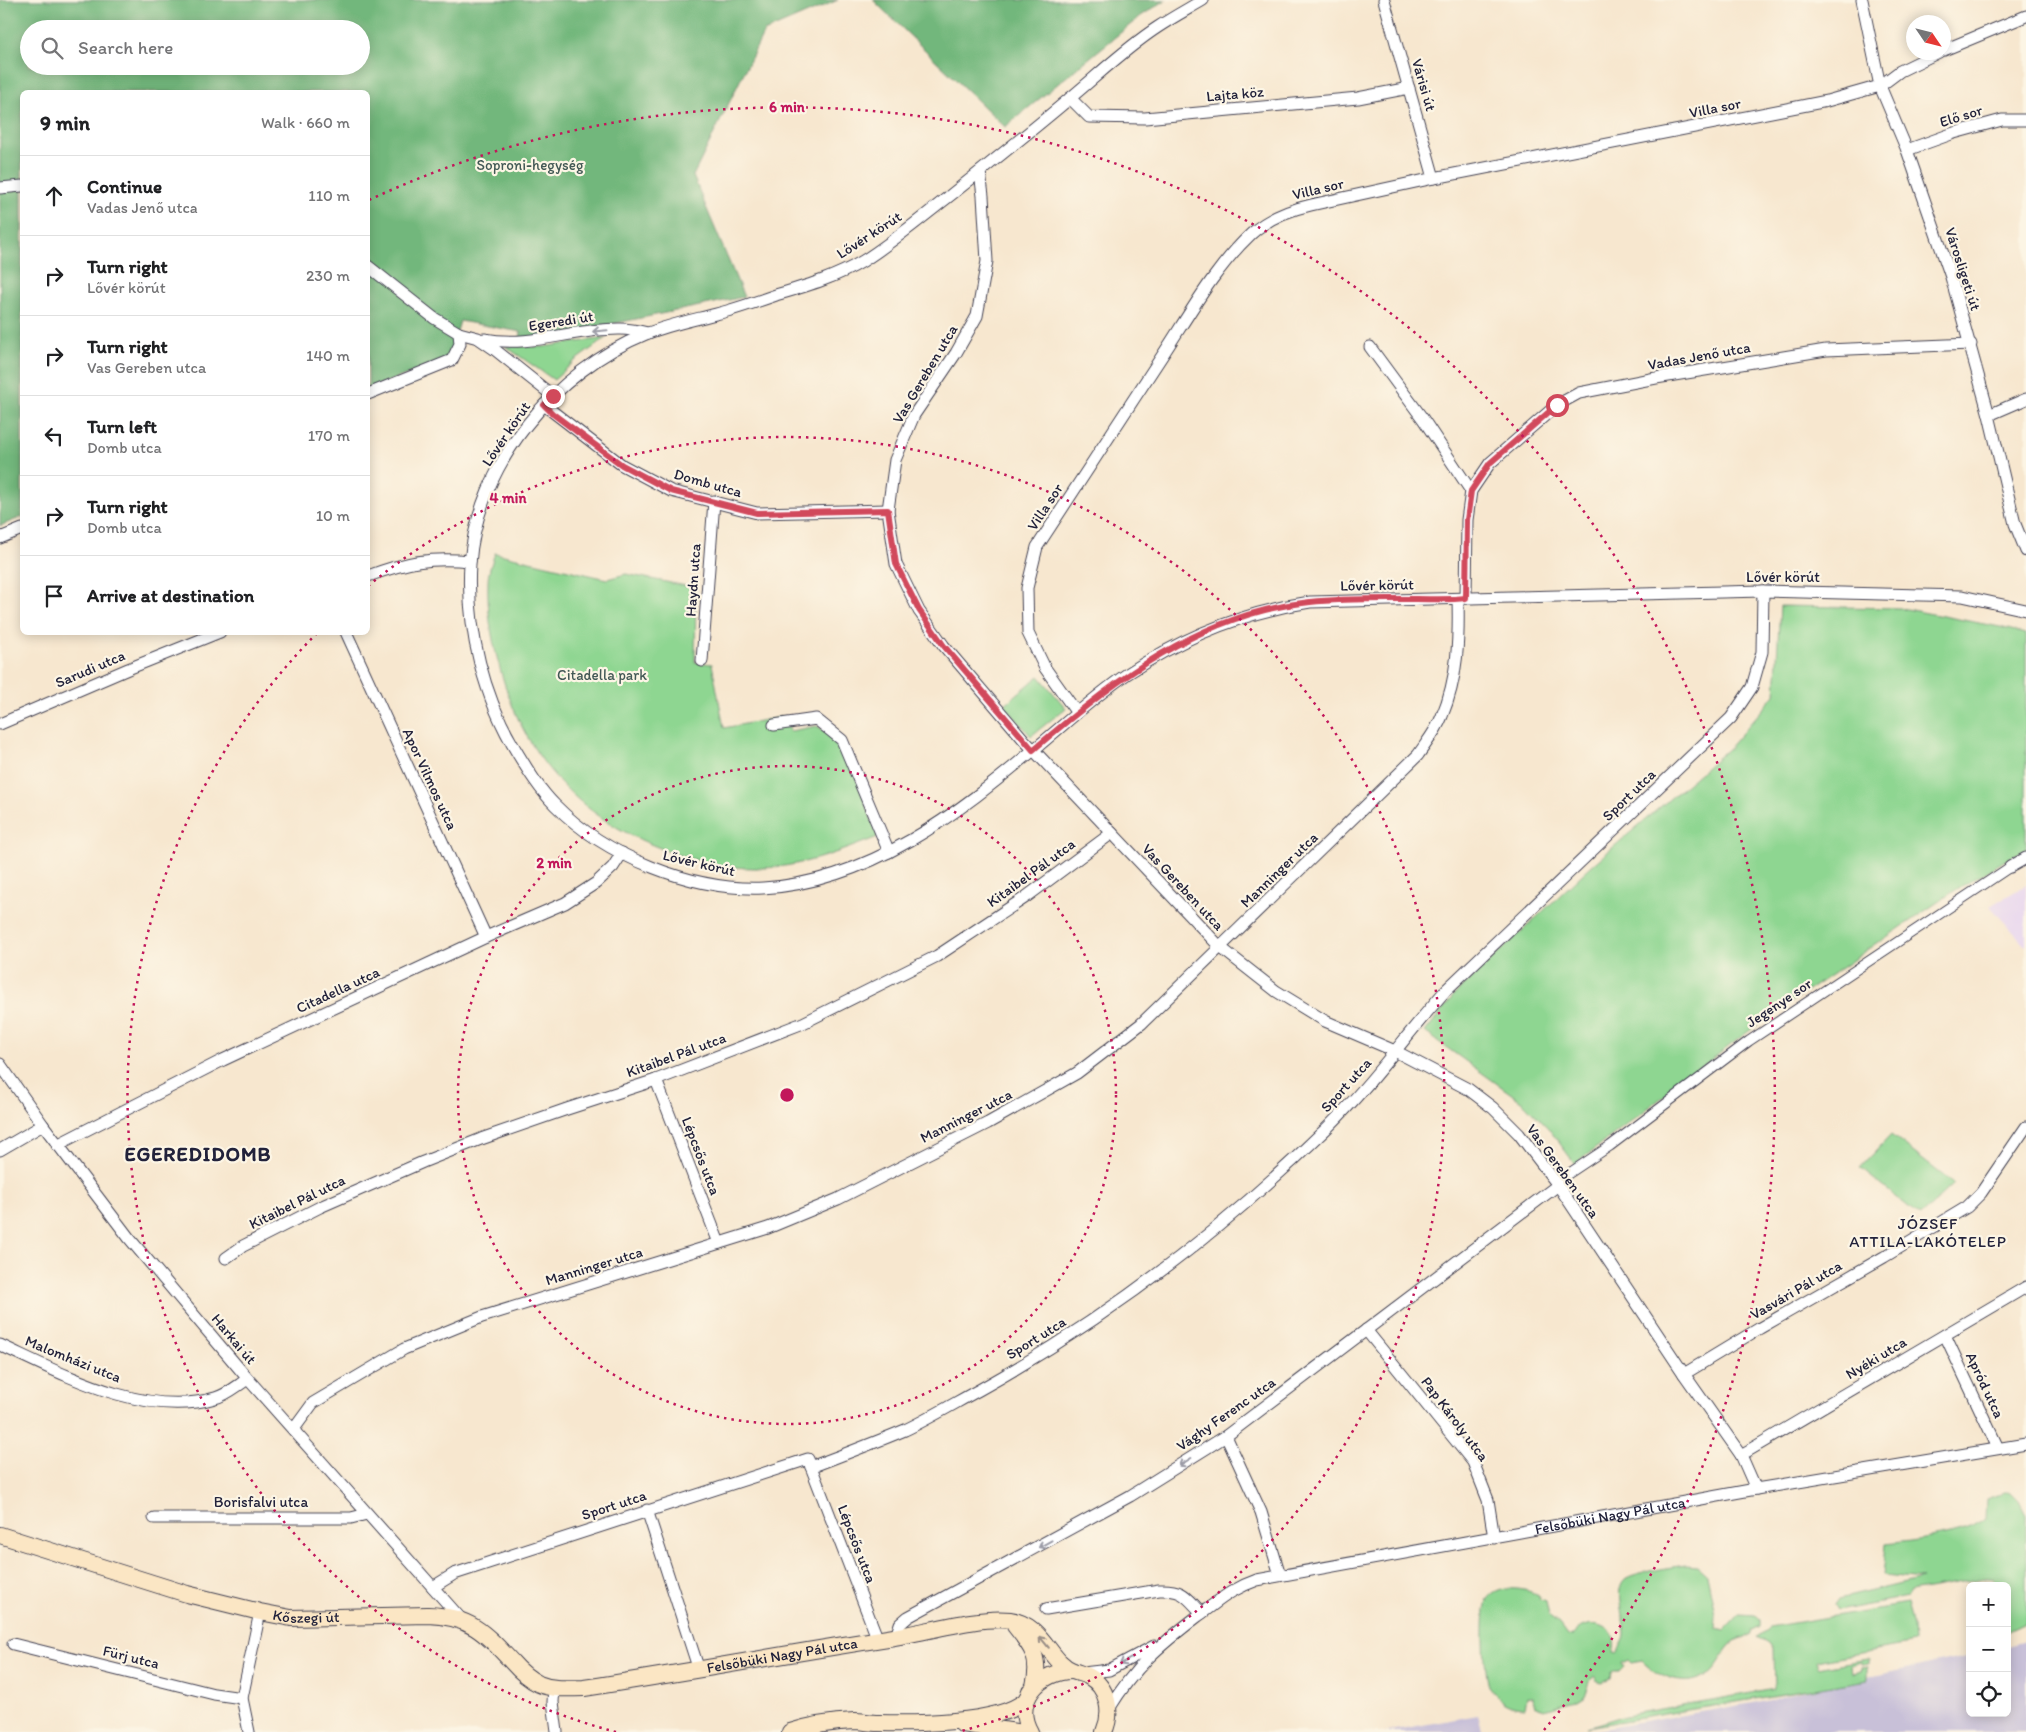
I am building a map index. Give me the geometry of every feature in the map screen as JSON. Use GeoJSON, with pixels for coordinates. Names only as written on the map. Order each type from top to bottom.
{"type":"FeatureCollection","features":[{"type":"Feature","properties":{"kind":"main road","name":"Kőszegi út"},"geometry":{"type":"LineString","coordinates":[[0,1535],[187,1594],[291,1618],[444,1615],[471,1624],[520,1670],[538,1684],[554,1688]]}},
{"type":"Feature","properties":{"kind":"main road","name":"Felsőbüki Nagy Pál utca"},"geometry":{"type":"LineString","coordinates":[[554,1688],[584,1688],[972,1623],[1010,1620],[1026,1625],[1056,1657],[1076,1672],[1090,1678],[1106,1696],[1109,1709]]}},
{"type":"Feature","properties":{"kind":"main road"},"geometry":{"type":"LineString","coordinates":[[1010,1620],[1034,1650],[1038,1672],[1027,1699],[1025,1712],[1026,1724],[1030,1732]]}},
{"type":"Feature","properties":{"kind":"main road"},"geometry":{"type":"LineString","coordinates":[[790,1732],[830,1723],[857,1721],[876,1723],[942,1721],[992,1714],[1006,1710],[1026,1700],[1032,1689],[1050,1674],[1064,1671],[1076,1672]]}},
{"type":"Feature","properties":{"kind":"main road"},"geometry":{"type":"LineString","coordinates":[[1104,1732],[1108,1722],[1109,1709]]}},
{"type":"Feature","properties":{"kind":"main road"},"geometry":{"type":"LineString","coordinates":[[942,1721],[1016,1732]]}},
{"type":"Feature","properties":{"kind":"street","name":"Lővér körút"},"geometry":{"type":"LineString","coordinates":[[1203,0],[1154,29],[980,172],[893,240],[860,263],[821,281],[721,313],[648,333],[594,362],[544,405],[516,442],[489,488],[476,530],[470,561],[470,600],[480,666],[501,724],[534,781],[555,805],[578,825],[622,853],[648,866],[709,883],[761,888],[793,884],[828,876],[858,866],[889,852],[958,810],[1077,713],[1127,675],[1184,640],[1217,625],[1275,607],[1310,602],[1763,591],[1962,596],[2026,610]]}},
{"type":"Feature","properties":{"kind":"street","name":"Várisi út"},"geometry":{"type":"LineString","coordinates":[[1384,0],[1434,178]]}},
{"type":"Feature","properties":{"kind":"street","name":"Városligeti út"},"geometry":{"type":"LineString","coordinates":[[1862,0],[1880,86],[1907,150],[1951,277],[1971,344],[2015,524],[2026,551]]}},
{"type":"Feature","properties":{"kind":"street"},"geometry":{"type":"LineString","coordinates":[[1951,47],[2026,16]]}},
{"type":"Feature","properties":{"kind":"street","name":"Villa sor"},"geometry":{"type":"LineString","coordinates":[[1077,713],[1044,668],[1028,633],[1027,588],[1037,547],[1201,297],[1236,250],[1252,233],[1272,218],[1312,205],[1434,178],[1827,101],[1880,86],[1900,71],[1923,60]]}},
{"type":"Feature","properties":{"kind":"street","name":"Lajta köz"},"geometry":{"type":"LineString","coordinates":[[1070,98],[1089,117],[1145,118],[1358,98],[1409,88]]}},
{"type":"Feature","properties":{"kind":"street","name":"Elő sor"},"geometry":{"type":"LineString","coordinates":[[1907,150],[1954,133],[2002,120],[2026,120]]}},
{"type":"Feature","properties":{"kind":"street","name":"Vas Gereben utca"},"geometry":{"type":"LineString","coordinates":[[980,172],[987,261],[977,316],[956,353],[914,415],[895,460],[888,510],[896,564],[919,610],[944,646],[1033,750],[1220,947],[1276,991],[1325,1021],[1395,1051],[1468,1089],[1493,1108],[1519,1134],[1557,1184],[1684,1374],[1741,1455],[1756,1488]]}},
{"type":"Feature","properties":{"kind":"street"},"geometry":{"type":"LineString","coordinates":[[0,188],[20,186]]}},
{"type":"Feature","properties":{"kind":"street","name":"Egeredi út"},"geometry":{"type":"LineString","coordinates":[[370,268],[434,318],[459,333],[478,338],[497,342],[519,343],[578,332],[622,328],[648,333]]}},
{"type":"Feature","properties":{"kind":"street"},"geometry":{"type":"LineString","coordinates":[[370,393],[452,360],[460,344],[459,333]]}},
{"type":"Feature","properties":{"kind":"street","name":"Egeredi út"},"geometry":{"type":"LineString","coordinates":[[478,338],[553,396]]}},
{"type":"Feature","properties":{"kind":"street","name":"Vadas Jenő utca"},"geometry":{"type":"LineString","coordinates":[[1462,598],[1467,520],[1471,491],[1490,463],[1557,405],[1579,393],[1656,378],[1826,350],[1971,344]]}},
{"type":"Feature","properties":{"kind":"street"},"geometry":{"type":"LineString","coordinates":[[1370,347],[1423,419],[1471,491]]}},
{"type":"Feature","properties":{"kind":"street"},"geometry":{"type":"LineString","coordinates":[[1989,415],[2026,399]]}},
{"type":"Feature","properties":{"kind":"street","name":"Domb utca"},"geometry":{"type":"LineString","coordinates":[[544,405],[622,465],[671,491],[757,513],[888,510]]}},
{"type":"Feature","properties":{"kind":"street","name":"Haydn utca"},"geometry":{"type":"LineString","coordinates":[[702,661],[714,501]]}},
{"type":"Feature","properties":{"kind":"street"},"geometry":{"type":"LineString","coordinates":[[0,538],[20,530]]}},
{"type":"Feature","properties":{"kind":"street"},"geometry":{"type":"LineString","coordinates":[[370,575],[419,560],[438,558],[470,561]]}},
{"type":"Feature","properties":{"kind":"street","name":"Sport utca"},"geometry":{"type":"LineString","coordinates":[[433,1587],[454,1574],[647,1510],[809,1463],[906,1429],[964,1398],[1049,1348],[1137,1290],[1268,1184],[1329,1126],[1446,990],[1731,718],[1752,687],[1762,652],[1763,591]]}},
{"type":"Feature","properties":{"kind":"street","name":"Manninger utca"},"geometry":{"type":"LineString","coordinates":[[294,1429],[313,1403],[404,1349],[482,1317],[768,1228],[838,1199],[988,1123],[1077,1073],[1141,1024],[1418,755],[1442,717],[1454,680],[1462,598]]}},
{"type":"Feature","properties":{"kind":"street","name":"Sarudi utca"},"geometry":{"type":"LineString","coordinates":[[0,724],[213,635]]}},
{"type":"Feature","properties":{"kind":"street","name":"Apor Vilmos utca"},"geometry":{"type":"LineString","coordinates":[[347,635],[486,937]]}},
{"type":"Feature","properties":{"kind":"street"},"geometry":{"type":"LineString","coordinates":[[774,725],[816,719],[842,740],[889,852]]}},
{"type":"Feature","properties":{"kind":"street","name":"Kitaibel Pál utca"},"geometry":{"type":"LineString","coordinates":[[226,1258],[243,1246],[360,1188],[481,1139],[656,1080],[803,1023],[937,956],[1026,897],[1112,833]]}},
{"type":"Feature","properties":{"kind":"street","name":"Citadella utca"},"geometry":{"type":"LineString","coordinates":[[57,1145],[223,1060],[486,937],[565,903],[596,883],[612,868],[622,853]]}},
{"type":"Feature","properties":{"kind":"street","name":"Jegenye sor"},"geometry":{"type":"LineString","coordinates":[[1557,1184],[1749,1041],[2026,858]]}},
{"type":"Feature","properties":{"kind":"street","name":"Harkai út"},"geometry":{"type":"LineString","coordinates":[[0,1064],[57,1145],[129,1238],[248,1379],[462,1620]]}},
{"type":"Feature","properties":{"kind":"street","name":"Lépcsős utca"},"geometry":{"type":"LineString","coordinates":[[656,1080],[718,1243]]}},
{"type":"Feature","properties":{"kind":"street"},"geometry":{"type":"LineString","coordinates":[[0,1150],[43,1125]]}},
{"type":"Feature","properties":{"kind":"street","name":"Vasvári Pál utca"},"geometry":{"type":"LineString","coordinates":[[1684,1374],[1948,1220],[1967,1207],[1981,1193],[2026,1127]]}},
{"type":"Feature","properties":{"kind":"street","name":"Vághy Ferenc utca"},"geometry":{"type":"LineString","coordinates":[[896,1637],[900,1624],[908,1617],[1130,1496],[1226,1436],[1557,1184]]}},
{"type":"Feature","properties":{"kind":"street","name":"Nyéki utca"},"geometry":{"type":"LineString","coordinates":[[1741,1455],[2026,1287]]}},
{"type":"Feature","properties":{"kind":"street","name":"Pap Károly utca"},"geometry":{"type":"LineString","coordinates":[[1366,1330],[1473,1462],[1488,1500],[1494,1538]]}},
{"type":"Feature","properties":{"kind":"street","name":"Apród utca"},"geometry":{"type":"LineString","coordinates":[[1945,1335],[1998,1448]]}},
{"type":"Feature","properties":{"kind":"street","name":"Malomházi utca"},"geometry":{"type":"LineString","coordinates":[[0,1345],[76,1379],[118,1394],[158,1402],[189,1404],[218,1398],[248,1379]]}},
{"type":"Feature","properties":{"kind":"street"},"geometry":{"type":"LineString","coordinates":[[1226,1436],[1261,1512],[1280,1575]]}},
{"type":"Feature","properties":{"kind":"street","name":"Felsőbüki Nagy Pál utca"},"geometry":{"type":"LineString","coordinates":[[1168,1638],[1231,1590],[1257,1580],[1494,1538],[1756,1488],[2026,1444]]}},
{"type":"Feature","properties":{"kind":"street","name":"Lépcsős utca"},"geometry":{"type":"LineString","coordinates":[[809,1463],[878,1640]]}},
{"type":"Feature","properties":{"kind":"street"},"geometry":{"type":"LineString","coordinates":[[647,1510],[699,1670]]}},
{"type":"Feature","properties":{"kind":"street","name":"Borisfalvi utca"},"geometry":{"type":"LineString","coordinates":[[154,1518],[351,1518],[367,1514]]}},
{"type":"Feature","properties":{"kind":"street"},"geometry":{"type":"LineString","coordinates":[[1046,1609],[1171,1589],[1179,1591],[1202,1613]]}},
{"type":"Feature","properties":{"kind":"street"},"geometry":{"type":"LineString","coordinates":[[249,1732],[242,1698],[260,1612]]}},
{"type":"Feature","properties":{"kind":"street"},"geometry":{"type":"LineString","coordinates":[[1076,1672],[1109,1670],[1168,1638]]}},
{"type":"Feature","properties":{"kind":"street"},"geometry":{"type":"LineString","coordinates":[[1109,1709],[1131,1675],[1168,1638]]}},
{"type":"Feature","properties":{"kind":"street","name":"Fürj utca"},"geometry":{"type":"LineString","coordinates":[[13,1644],[214,1694],[242,1698]]}},
{"type":"Feature","properties":{"kind":"street"},"geometry":{"type":"LineString","coordinates":[[554,1688],[553,1702],[557,1732]]}},
{"type":"Feature","properties":{"kind":"shaded area"},"geometry":{"type":"Polygon","coordinates":[[[2026,885],[2026,946],[1990,906],[2026,885]]]}},
{"type":"Feature","properties":{"kind":"shaded area"},"geometry":{"type":"Polygon","coordinates":[[[2026,1641],[2026,1732],[1585,1732],[1753,1703],[1966,1656],[1966,1717],[2011,1717],[2011,1645],[2026,1641]]]}},
{"type":"Feature","properties":{"kind":"shaded area"},"geometry":{"type":"Polygon","coordinates":[[[1478,1715],[1483,1732],[1384,1732],[1478,1715]]]}},
{"type":"Feature","properties":{"kind":"green space","name":"Soproni-hegység"},"geometry":{"type":"Polygon","coordinates":[[[0,0],[838,0],[764,32],[693,176],[744,297],[519,343],[521,332],[460,321],[449,359],[370,388],[370,90],[20,90],[20,518],[0,526],[0,0]]]}},
{"type":"Feature","properties":{"kind":"green space"},"geometry":{"type":"Polygon","coordinates":[[[873,0],[1166,0],[1141,16],[1005,127],[873,0]]]}},
{"type":"Feature","properties":{"kind":"green space"},"geometry":{"type":"Polygon","coordinates":[[[606,338],[576,360],[554,380],[505,346],[542,347],[606,338]]]}},
{"type":"Feature","properties":{"kind":"green space","name":"Citadella park"},"geometry":{"type":"Polygon","coordinates":[[[495,553],[607,579],[626,574],[696,588],[695,662],[712,664],[724,728],[786,716],[790,731],[817,726],[843,742],[878,837],[833,854],[802,863],[770,868],[741,868],[703,862],[667,851],[624,832],[597,815],[573,795],[552,773],[535,749],[520,722],[508,693],[491,632],[489,612],[488,578],[495,553]]]}},
{"type":"Feature","properties":{"kind":"green space"},"geometry":{"type":"Polygon","coordinates":[[[1780,606],[1901,608],[2000,627],[2026,634],[2026,848],[1957,889],[1749,1031],[1575,1164],[1549,1129],[1524,1103],[1425,1032],[1455,994],[1590,867],[1728,749],[1775,695],[1780,606]]]}},
{"type":"Feature","properties":{"kind":"green space"},"geometry":{"type":"Polygon","coordinates":[[[1039,676],[1066,708],[1031,736],[1004,705],[1039,676]]]}},
{"type":"Feature","properties":{"kind":"green space"},"geometry":{"type":"Polygon","coordinates":[[[1891,1135],[1954,1184],[1920,1216],[1860,1168],[1891,1135]]]}},
{"type":"Feature","properties":{"kind":"green space"},"geometry":{"type":"Polygon","coordinates":[[[2004,1493],[2011,1493],[2019,1501],[2026,1515],[2026,1623],[2011,1630],[2011,1582],[1994,1582],[1990,1578],[1910,1592],[1907,1597],[1837,1610],[1834,1605],[1838,1599],[1922,1579],[1883,1575],[1886,1544],[1939,1536],[1978,1525],[1986,1519],[1987,1499],[2004,1493]]]}},
{"type":"Feature","properties":{"kind":"green space"},"geometry":{"type":"Polygon","coordinates":[[[1686,1565],[1697,1566],[1707,1575],[1718,1628],[1725,1630],[1739,1615],[1755,1616],[1759,1620],[1759,1626],[1752,1630],[1750,1635],[1731,1644],[1708,1674],[1700,1679],[1691,1681],[1673,1680],[1656,1672],[1642,1661],[1631,1663],[1628,1660],[1622,1663],[1624,1667],[1619,1672],[1612,1672],[1611,1679],[1602,1683],[1596,1681],[1595,1676],[1591,1679],[1585,1696],[1577,1701],[1543,1709],[1535,1705],[1532,1697],[1527,1696],[1525,1708],[1514,1707],[1497,1697],[1490,1688],[1486,1672],[1484,1629],[1486,1605],[1488,1599],[1493,1594],[1505,1589],[1519,1589],[1538,1595],[1540,1600],[1546,1602],[1549,1616],[1560,1624],[1568,1635],[1574,1634],[1580,1628],[1595,1624],[1609,1630],[1615,1643],[1613,1652],[1616,1653],[1623,1643],[1625,1636],[1620,1607],[1621,1584],[1630,1576],[1686,1565]]]}},
{"type":"Feature","properties":{"kind":"green space"},"geometry":{"type":"Polygon","coordinates":[[[1907,1604],[1913,1626],[1914,1643],[1816,1661],[1818,1668],[1866,1659],[1868,1664],[1862,1665],[1861,1662],[1851,1665],[1852,1673],[1862,1671],[1862,1668],[1868,1667],[1868,1680],[1587,1727],[1626,1715],[1774,1689],[1773,1649],[1769,1643],[1757,1636],[1769,1627],[1907,1604]]]}},
{"type":"Feature","properties":{"kind":"district","name":"EGEREDIDOMB"},"geometry":{"type":"Point","coordinates":[198,1154]}},
{"type":"Feature","properties":{"kind":"district","name":"JÓZSEF ATTILA-LAKÓTELEP"},"geometry":{"type":"Point","coordinates":[1928,1232]}},
{"type":"Feature","properties":{"kind":"route"},"geometry":{"type":"LineString","coordinates":[[553,396],[544,405],[553,414],[622,465],[671,491],[757,513],[888,510],[896,564],[919,610],[944,646],[1033,750],[1127,675],[1184,640],[1217,625],[1275,607],[1310,602],[1466,598],[1467,520],[1471,491],[1490,463],[1557,405]]}}]}
